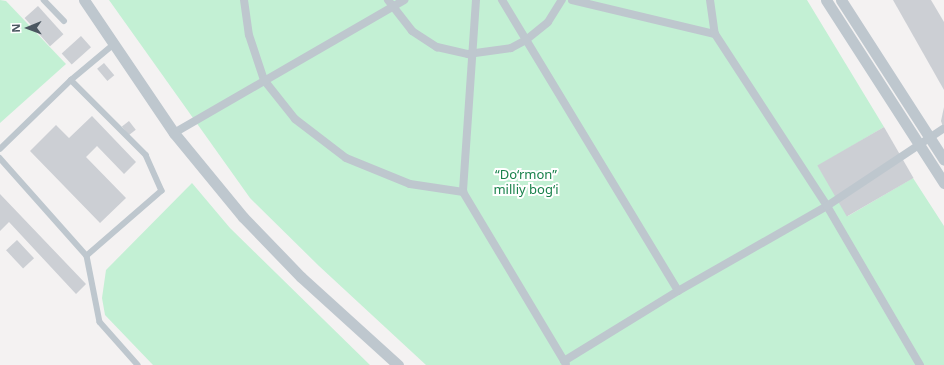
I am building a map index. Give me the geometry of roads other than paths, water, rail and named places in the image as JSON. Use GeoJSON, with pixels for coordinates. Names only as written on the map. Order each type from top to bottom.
{"type":"FeatureCollection","features":[{"type":"Feature","properties":{"kind":"street"},"geometry":{"type":"LineString","coordinates":[[84,0],[113,45],[174,133],[242,217],[398,365]]}},
{"type":"Feature","properties":{"kind":"street"},"geometry":{"type":"LineString","coordinates":[[244,0],[249,35],[264,80],[294,119],[346,158],[410,184],[463,192]]}},
{"type":"Feature","properties":{"kind":"street"},"geometry":{"type":"LineString","coordinates":[[174,133],[390,4],[404,0]]}},
{"type":"Feature","properties":{"kind":"street"},"geometry":{"type":"LineString","coordinates":[[476,0],[470,54],[463,192],[565,363],[678,291],[827,206],[943,129]]}},
{"type":"Feature","properties":{"kind":"street"},"geometry":{"type":"LineString","coordinates":[[502,0],[678,291]]}},
{"type":"Feature","properties":{"kind":"street"},"geometry":{"type":"LineString","coordinates":[[390,4],[412,31],[437,47],[470,54],[511,48],[526,40],[548,22],[562,0]]}},
{"type":"Feature","properties":{"kind":"street"},"geometry":{"type":"LineString","coordinates":[[572,0],[715,34]]}},
{"type":"Feature","properties":{"kind":"street"},"geometry":{"type":"LineString","coordinates":[[710,0],[715,34],[827,206],[920,365]]}},
{"type":"Feature","properties":{"kind":"street"},"geometry":{"type":"LineString","coordinates":[[826,0],[944,183]]}},
{"type":"Feature","properties":{"kind":"street"},"geometry":{"type":"LineString","coordinates":[[841,0],[944,160]]}},
{"type":"Feature","properties":{"kind":"lane"},"geometry":{"type":"LineString","coordinates":[[44,0],[64,21]]}},
{"type":"Feature","properties":{"kind":"lane"},"geometry":{"type":"LineString","coordinates":[[0,149],[71,80],[113,45]]}},
{"type":"Feature","properties":{"kind":"lane"},"geometry":{"type":"LineString","coordinates":[[71,80],[146,155],[162,191],[87,256]]}},
{"type":"Feature","properties":{"kind":"lane"},"geometry":{"type":"LineString","coordinates":[[0,158],[87,256],[100,322],[138,365]]}},
{"type":"Feature","properties":{"kind":"park label","name":"“Do‘rmon” milliy bog‘i"},"geometry":{"type":"Point","coordinates":[526,182]}}]}
